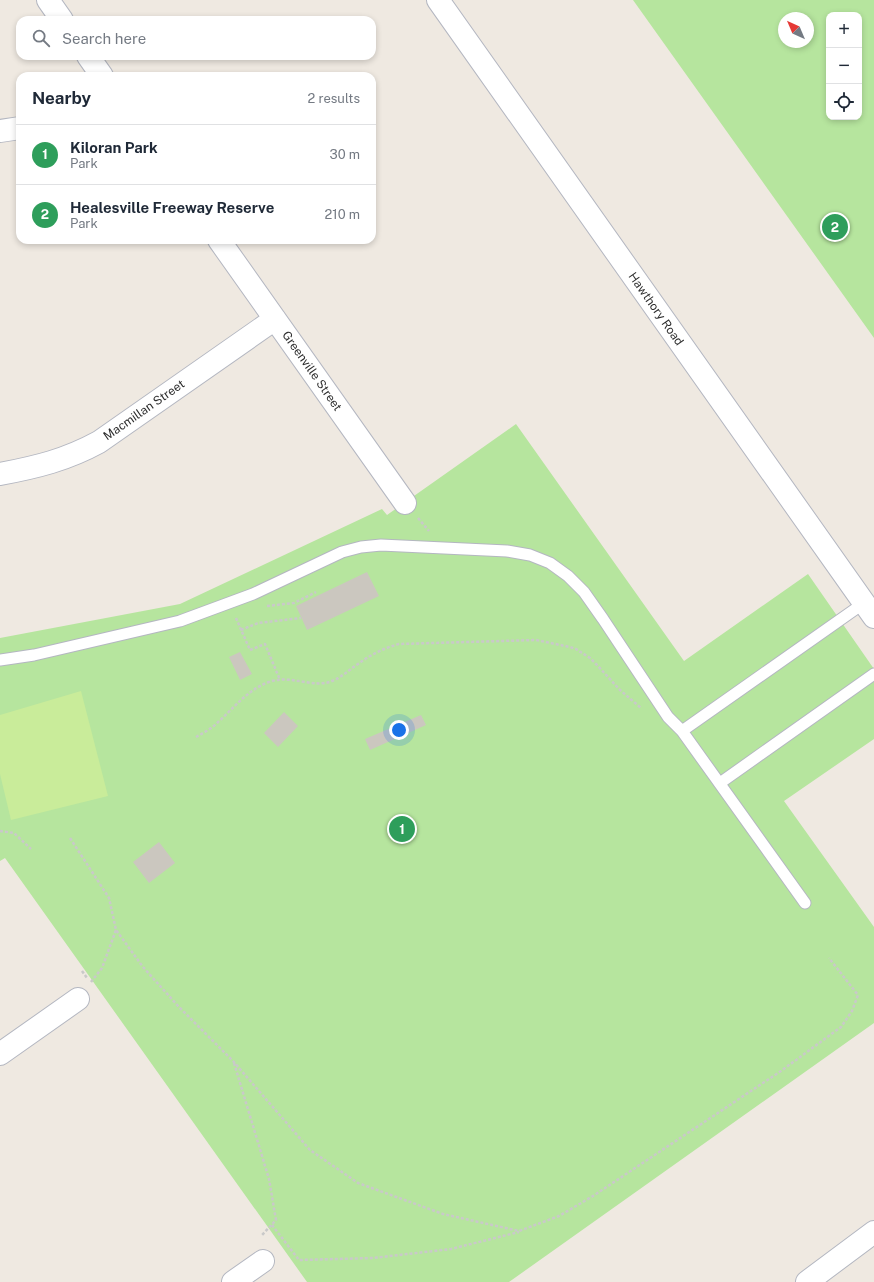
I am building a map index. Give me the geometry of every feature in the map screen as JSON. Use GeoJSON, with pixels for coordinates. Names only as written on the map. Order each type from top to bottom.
{"type":"FeatureCollection","features":[{"type":"Feature","properties":{"kind":"street"},"geometry":{"type":"LineString","coordinates":[[48,0],[59,16]]}},
{"type":"Feature","properties":{"kind":"street","name":"Hawthory Road"},"geometry":{"type":"LineString","coordinates":[[438,0],[869,610]]}},
{"type":"Feature","properties":{"kind":"street"},"geometry":{"type":"LineString","coordinates":[[91,60],[99,72]]}},
{"type":"Feature","properties":{"kind":"street"},"geometry":{"type":"LineString","coordinates":[[0,131],[16,129]]}},
{"type":"Feature","properties":{"kind":"street","name":"Greenville Street"},"geometry":{"type":"LineString","coordinates":[[222,244],[405,503]]}},
{"type":"Feature","properties":{"kind":"street","name":"Macmillan Street"},"geometry":{"type":"LineString","coordinates":[[0,474],[34,468],[59,460],[99,442],[275,318]]}},
{"type":"Feature","properties":{"kind":"street"},"geometry":{"type":"LineString","coordinates":[[0,1054],[78,998]]}},
{"type":"Feature","properties":{"kind":"street"},"geometry":{"type":"LineString","coordinates":[[806,1282],[874,1232]]}},
{"type":"Feature","properties":{"kind":"street"},"geometry":{"type":"LineString","coordinates":[[233,1282],[263,1261]]}},
{"type":"Feature","properties":{"kind":"lane"},"geometry":{"type":"LineString","coordinates":[[0,660],[34,655],[180,621],[253,594],[342,552],[361,548],[381,545],[507,551],[530,555],[550,563],[568,576],[584,592],[668,717],[682,731],[805,903]]}},
{"type":"Feature","properties":{"kind":"lane"},"geometry":{"type":"LineString","coordinates":[[682,731],[869,610]]}},
{"type":"Feature","properties":{"kind":"lane"},"geometry":{"type":"LineString","coordinates":[[720,783],[874,674]]}},
{"type":"Feature","properties":{"kind":"path"},"geometry":{"type":"LineString","coordinates":[[405,503],[442,548]]}},
{"type":"Feature","properties":{"kind":"path"},"geometry":{"type":"LineString","coordinates":[[266,606],[294,603],[316,592]]}},
{"type":"Feature","properties":{"kind":"path"},"geometry":{"type":"LineString","coordinates":[[235,616],[250,650],[265,644],[280,680]]}},
{"type":"Feature","properties":{"kind":"path"},"geometry":{"type":"LineString","coordinates":[[241,630],[258,623],[301,618]]}},
{"type":"Feature","properties":{"kind":"path"},"geometry":{"type":"LineString","coordinates":[[196,737],[216,724],[239,700],[254,689],[270,682],[286,679],[316,683],[329,683],[339,678],[367,658],[399,644],[536,640],[570,647],[583,653],[597,665],[633,702],[651,714],[668,717]]}},
{"type":"Feature","properties":{"kind":"path"},"geometry":{"type":"LineString","coordinates":[[0,831],[14,833],[31,849]]}},
{"type":"Feature","properties":{"kind":"path"},"geometry":{"type":"LineString","coordinates":[[70,838],[109,898],[116,930],[143,967],[178,1006],[233,1061],[310,1150],[358,1183],[443,1214],[519,1231]]}},
{"type":"Feature","properties":{"kind":"path"},"geometry":{"type":"LineString","coordinates":[[82,970],[90,983],[102,968],[116,930]]}},
{"type":"Feature","properties":{"kind":"path"},"geometry":{"type":"LineString","coordinates":[[272,1225],[299,1260],[373,1258],[451,1249],[519,1231],[559,1216],[593,1196],[781,1071],[841,1027],[852,1011],[858,995],[829,958]]}},
{"type":"Feature","properties":{"kind":"path"},"geometry":{"type":"LineString","coordinates":[[233,1061],[270,1179],[276,1220],[262,1235]]}},
{"type":"Feature","properties":{"kind":"green space"},"geometry":{"type":"Polygon","coordinates":[[[633,0],[874,0],[874,338],[633,0]]]}},
{"type":"Feature","properties":{"kind":"green space"},"geometry":{"type":"Polygon","coordinates":[[[516,424],[684,661],[808,574],[874,669],[874,739],[784,801],[874,927],[874,1023],[509,1282],[307,1282],[5,858],[0,861],[0,638],[180,604],[382,509],[387,515],[516,424]]]}},
{"type":"Feature","properties":{"kind":"green space"},"geometry":{"type":"Polygon","coordinates":[[[81,691],[108,796],[11,820],[0,774],[0,715],[81,691]]]}},
{"type":"Feature","properties":{"kind":"building"},"geometry":{"type":"Polygon","coordinates":[[[367,572],[379,596],[307,630],[296,606],[367,572]]]}},
{"type":"Feature","properties":{"kind":"building"},"geometry":{"type":"Polygon","coordinates":[[[240,652],[252,674],[240,680],[229,657],[240,652]]]}},
{"type":"Feature","properties":{"kind":"building"},"geometry":{"type":"Polygon","coordinates":[[[284,712],[298,726],[278,747],[264,733],[284,712]]]}},
{"type":"Feature","properties":{"kind":"building"},"geometry":{"type":"Polygon","coordinates":[[[421,715],[426,725],[370,750],[365,739],[421,715]]]}},
{"type":"Feature","properties":{"kind":"building"},"geometry":{"type":"Polygon","coordinates":[[[159,842],[175,863],[149,883],[133,862],[159,842]]]}},
{"type":"Feature","properties":{"kind":"place","name":"Healesville Freeway Reserve"},"geometry":{"type":"Point","coordinates":[835,227]}},
{"type":"Feature","properties":{"kind":"place","name":"Kiloran Park"},"geometry":{"type":"Point","coordinates":[402,829]}}]}
